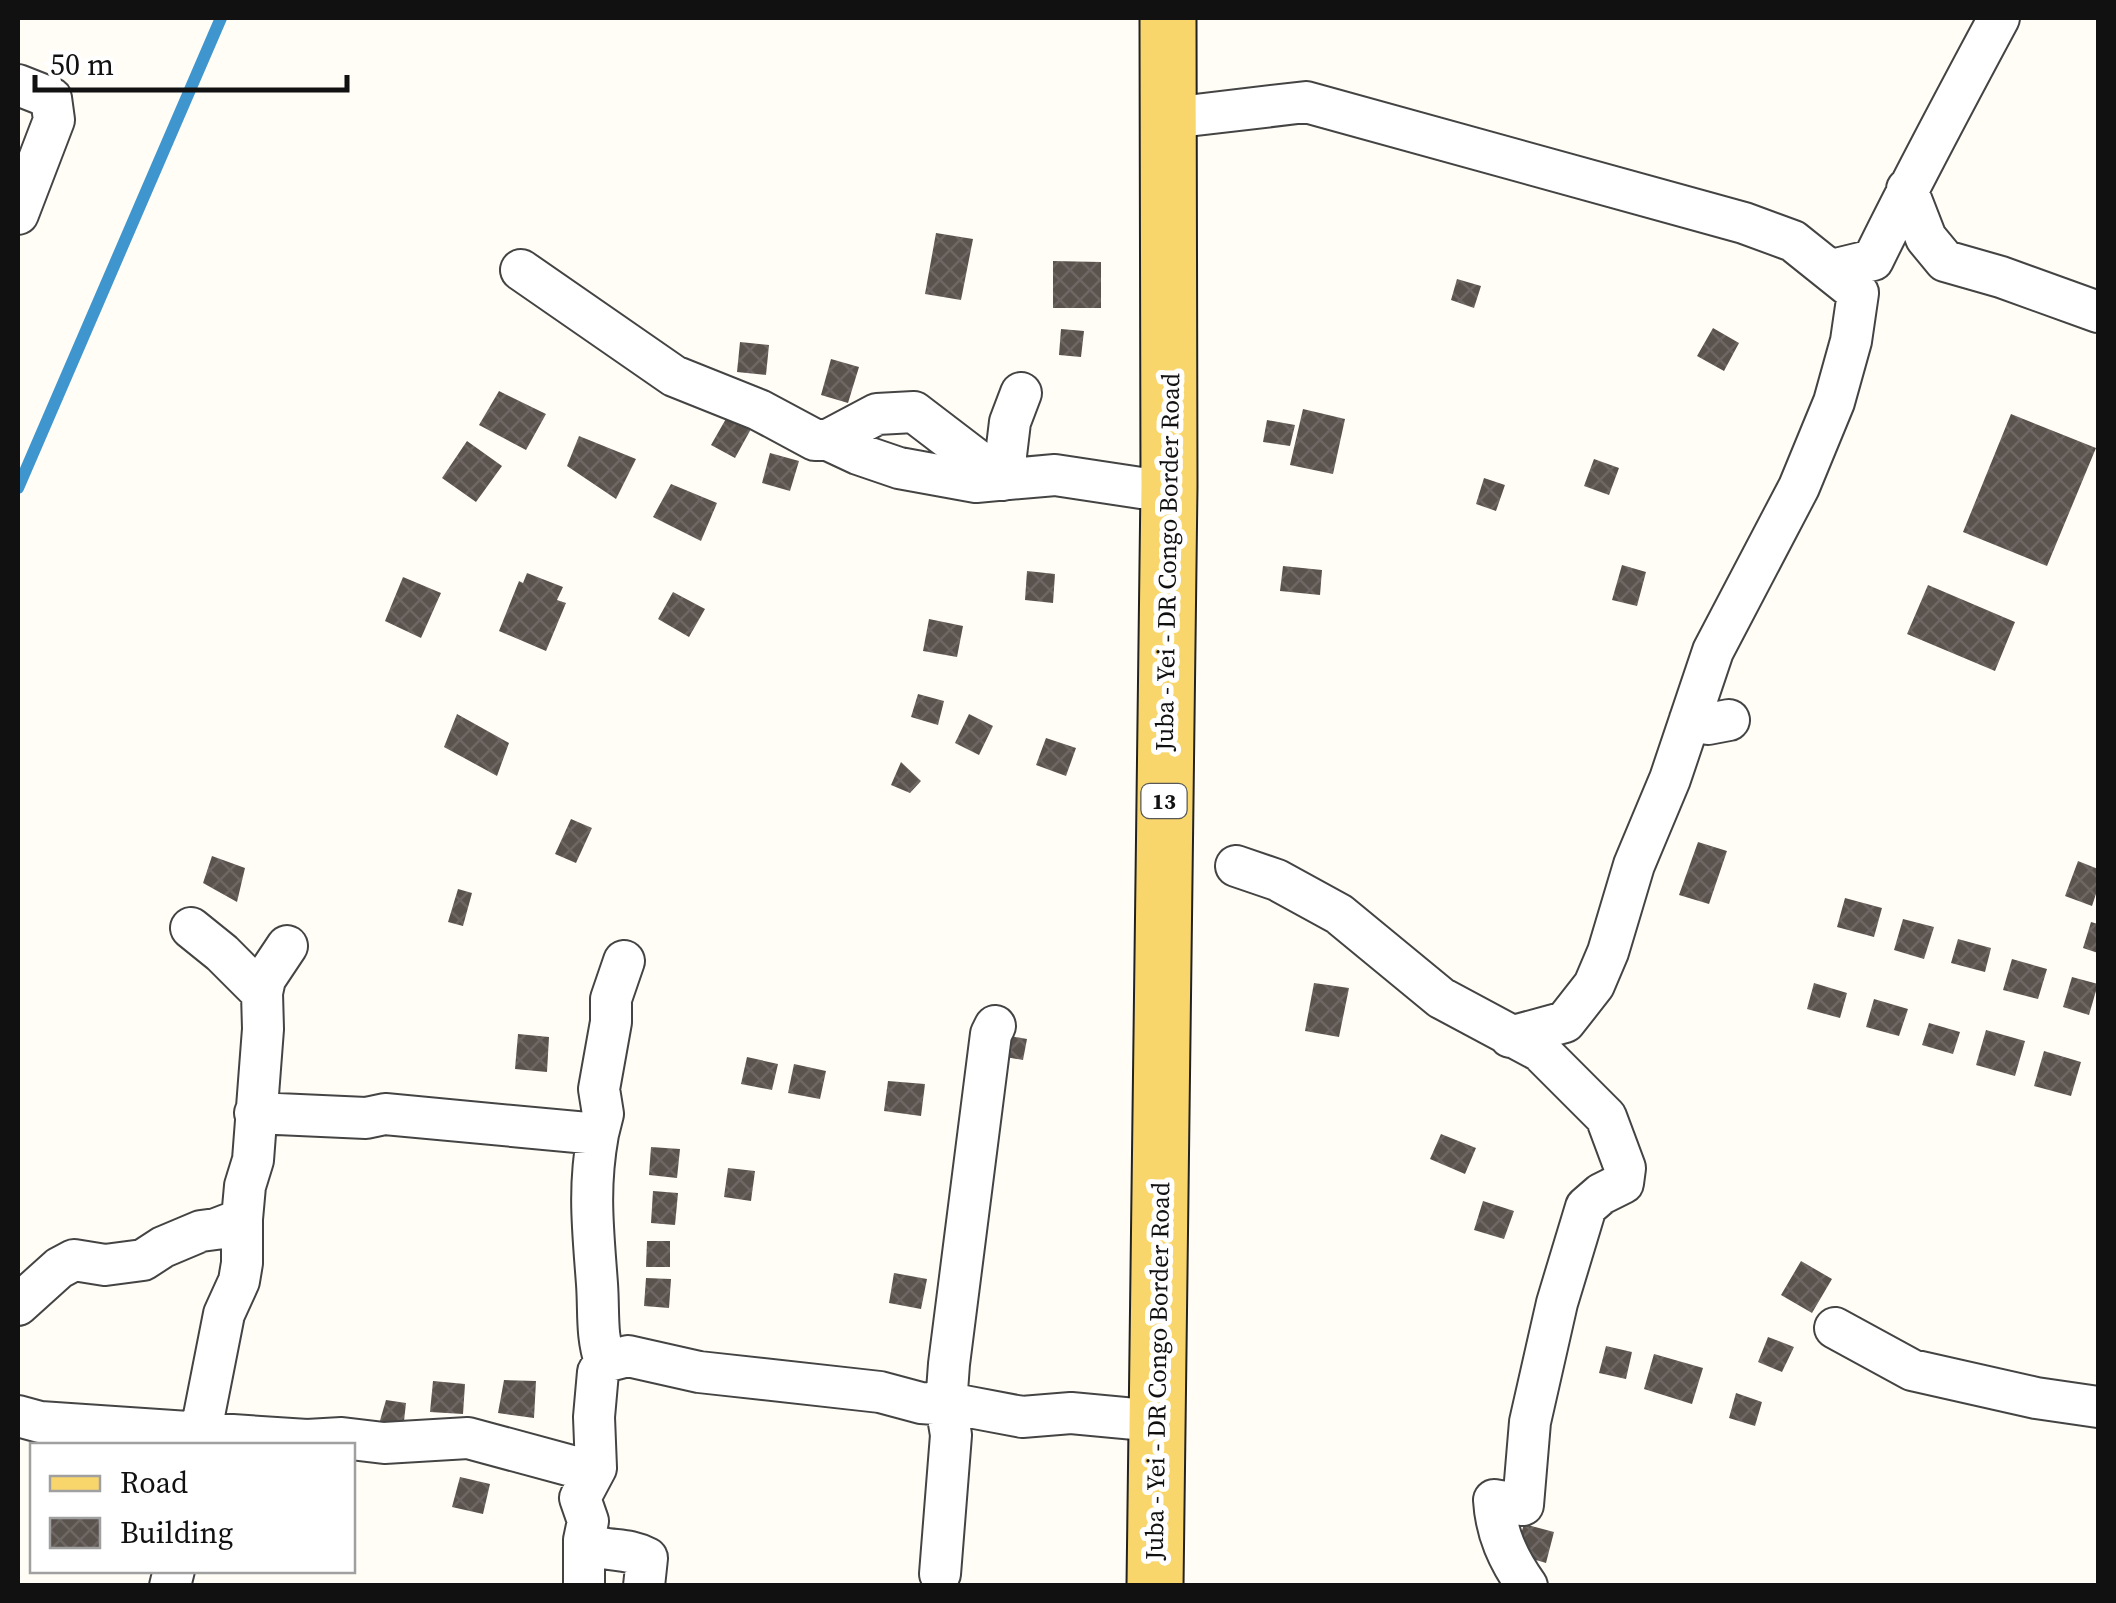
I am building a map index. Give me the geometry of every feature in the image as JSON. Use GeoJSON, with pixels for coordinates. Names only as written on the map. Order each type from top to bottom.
{"type":"FeatureCollection","features":[{"type":"Feature","properties":{"kind":"main road","name":"Juba - Yei - DR Congo Border Road"},"geometry":{"type":"LineString","coordinates":[[1155,1586],[1169,486],[1168,18]]}},
{"type":"Feature","properties":{"kind":"street"},"geometry":{"type":"LineString","coordinates":[[1832,270],[1873,260],[1999,18]]}},
{"type":"Feature","properties":{"kind":"street"},"geometry":{"type":"LineString","coordinates":[[18,85],[52,98],[54,120],[18,214]]}},
{"type":"Feature","properties":{"kind":"street"},"geometry":{"type":"LineString","coordinates":[[1170,118],[1306,102],[1794,240],[1858,294],[1851,342],[1834,402],[1799,487],[1713,650],[1710,719],[1670,779],[1628,883],[1594,985],[1565,1022],[1510,1038]]}},
{"type":"Feature","properties":{"kind":"street"},"geometry":{"type":"LineString","coordinates":[[1907,190],[1926,238],[1945,261],[2098,312]]}},
{"type":"Feature","properties":{"kind":"street"},"geometry":{"type":"LineString","coordinates":[[521,270],[674,376],[758,410],[815,440],[828,440],[900,468],[954,480],[1055,475],[1140,488],[1169,486]]}},
{"type":"Feature","properties":{"kind":"street"},"geometry":{"type":"LineString","coordinates":[[1003,480],[1010,422],[1021,393]]}},
{"type":"Feature","properties":{"kind":"street"},"geometry":{"type":"LineString","coordinates":[[828,440],[877,414],[914,412],[1003,480]]}},
{"type":"Feature","properties":{"kind":"street"},"geometry":{"type":"LineString","coordinates":[[1236,866],[1278,880],[1339,914],[1441,998],[1540,1051],[1606,1117],[1625,1168],[1623,1183],[1586,1207],[1557,1303],[1530,1422],[1523,1505],[1494,1500],[1496,1526],[1526,1586]]}},
{"type":"Feature","properties":{"kind":"street"},"geometry":{"type":"LineString","coordinates":[[190,928],[222,952],[262,994]]}},
{"type":"Feature","properties":{"kind":"street"},"geometry":{"type":"LineString","coordinates":[[200,1438],[224,1314],[242,1262],[245,1186],[253,1160],[263,1029],[262,994],[265,979],[287,946]]}},
{"type":"Feature","properties":{"kind":"street"},"geometry":{"type":"LineString","coordinates":[[605,1362],[596,1326],[598,1288],[590,1211],[603,1114],[599,1089],[601,1063],[611,999],[624,961]]}},
{"type":"Feature","properties":{"kind":"street"},"geometry":{"type":"LineString","coordinates":[[1558,1070],[1573,1044],[1582,1015],[1579,1005]]}},
{"type":"Feature","properties":{"kind":"street"},"geometry":{"type":"LineString","coordinates":[[940,1574],[951,1434],[946,1405],[971,1175],[994,1026]]}},
{"type":"Feature","properties":{"kind":"street"},"geometry":{"type":"LineString","coordinates":[[255,1112],[366,1118],[385,1114],[598,1134]]}},
{"type":"Feature","properties":{"kind":"street"},"geometry":{"type":"LineString","coordinates":[[18,1305],[59,1268],[74,1260],[104,1266],[143,1260],[201,1231],[242,1220]]}},
{"type":"Feature","properties":{"kind":"street"},"geometry":{"type":"LineString","coordinates":[[1835,1328],[1912,1370],[2036,1398],[2098,1407]]}},
{"type":"Feature","properties":{"kind":"street"},"geometry":{"type":"LineString","coordinates":[[584,1586],[588,1521],[580,1498],[596,1468],[594,1417],[598,1372],[605,1362],[628,1356],[699,1372],[880,1392],[921,1403],[1022,1417],[1071,1413],[1135,1419],[1157,1426]]}},
{"type":"Feature","properties":{"kind":"street"},"geometry":{"type":"LineString","coordinates":[[18,1416],[40,1422],[200,1438],[342,1438],[366,1443],[468,1438],[580,1468],[596,1468]]}},
{"type":"Feature","properties":{"kind":"street"},"geometry":{"type":"LineString","coordinates":[[584,1540],[597,1549],[628,1548],[648,1558],[644,1586]]}},
{"type":"Feature","properties":{"kind":"building"},"geometry":{"type":"Polygon","coordinates":[[[936,233],[973,239],[961,300],[925,294],[936,233]]]}},
{"type":"Feature","properties":{"kind":"building"},"geometry":{"type":"Polygon","coordinates":[[[1053,261],[1101,262],[1101,308],[1053,308],[1053,261]]]}},
{"type":"Feature","properties":{"kind":"building"},"geometry":{"type":"Polygon","coordinates":[[[1457,279],[1481,286],[1474,308],[1451,300],[1457,279]]]}},
{"type":"Feature","properties":{"kind":"building"},"geometry":{"type":"Polygon","coordinates":[[[1713,328],[1739,343],[1724,371],[1697,356],[1713,328]]]}},
{"type":"Feature","properties":{"kind":"building"},"geometry":{"type":"Polygon","coordinates":[[[1061,329],[1084,331],[1081,357],[1059,355],[1061,329]]]}},
{"type":"Feature","properties":{"kind":"building"},"geometry":{"type":"Polygon","coordinates":[[[740,342],[769,345],[766,375],[737,372],[740,342]]]}},
{"type":"Feature","properties":{"kind":"building"},"geometry":{"type":"Polygon","coordinates":[[[831,359],[859,367],[848,403],[821,395],[831,359]]]}},
{"type":"Feature","properties":{"kind":"building"},"geometry":{"type":"Polygon","coordinates":[[[499,391],[546,414],[526,450],[479,425],[499,391]]]}},
{"type":"Feature","properties":{"kind":"building"},"geometry":{"type":"Polygon","coordinates":[[[1303,409],[1345,419],[1333,474],[1290,465],[1303,409]]]}},
{"type":"Feature","properties":{"kind":"building"},"geometry":{"type":"Polygon","coordinates":[[[2011,414],[2096,448],[2047,566],[1963,532],[2011,414]]]}},
{"type":"Feature","properties":{"kind":"building"},"geometry":{"type":"Polygon","coordinates":[[[727,417],[751,429],[735,458],[711,445],[727,417]]]}},
{"type":"Feature","properties":{"kind":"building"},"geometry":{"type":"Polygon","coordinates":[[[1267,420],[1295,425],[1290,446],[1263,442],[1267,420]]]}},
{"type":"Feature","properties":{"kind":"building"},"geometry":{"type":"Polygon","coordinates":[[[579,436],[636,459],[616,499],[567,466],[579,436]]]}},
{"type":"Feature","properties":{"kind":"building"},"geometry":{"type":"Polygon","coordinates":[[[467,441],[502,466],[476,502],[442,478],[467,441]]]}},
{"type":"Feature","properties":{"kind":"building"},"geometry":{"type":"Polygon","coordinates":[[[770,453],[799,461],[790,491],[762,483],[770,453]]]}},
{"type":"Feature","properties":{"kind":"building"},"geometry":{"type":"Polygon","coordinates":[[[1594,459],[1619,468],[1609,495],[1584,486],[1594,459]]]}},
{"type":"Feature","properties":{"kind":"building"},"geometry":{"type":"Polygon","coordinates":[[[1484,478],[1505,485],[1496,511],[1476,504],[1484,478]]]}},
{"type":"Feature","properties":{"kind":"building"},"geometry":{"type":"Polygon","coordinates":[[[671,484],[717,503],[701,541],[653,517],[671,484]]]}},
{"type":"Feature","properties":{"kind":"building"},"geometry":{"type":"Polygon","coordinates":[[[1622,565],[1646,572],[1637,606],[1612,600],[1622,565]]]}},
{"type":"Feature","properties":{"kind":"building"},"geometry":{"type":"Polygon","coordinates":[[[1283,566],[1322,570],[1320,595],[1280,591],[1283,566]]]}},
{"type":"Feature","properties":{"kind":"building"},"geometry":{"type":"Polygon","coordinates":[[[1027,571],[1055,574],[1053,603],[1025,600],[1027,571]]]}},
{"type":"Feature","properties":{"kind":"building"},"geometry":{"type":"Polygon","coordinates":[[[527,573],[563,587],[557,600],[566,603],[546,651],[499,631],[519,581],[523,583],[527,573]]]}},
{"type":"Feature","properties":{"kind":"building"},"geometry":{"type":"Polygon","coordinates":[[[403,577],[441,593],[421,638],[385,621],[403,577]]]}},
{"type":"Feature","properties":{"kind":"building"},"geometry":{"type":"Polygon","coordinates":[[[1928,585],[2015,622],[1995,671],[1907,634],[1928,585]]]}},
{"type":"Feature","properties":{"kind":"building"},"geometry":{"type":"Polygon","coordinates":[[[673,592],[705,609],[689,637],[658,619],[673,592]]]}},
{"type":"Feature","properties":{"kind":"building"},"geometry":{"type":"Polygon","coordinates":[[[929,619],[963,626],[957,657],[923,651],[929,619]]]}},
{"type":"Feature","properties":{"kind":"building"},"geometry":{"type":"Polygon","coordinates":[[[918,694],[944,701],[938,725],[911,717],[918,694]]]}},
{"type":"Feature","properties":{"kind":"building"},"geometry":{"type":"Polygon","coordinates":[[[457,714],[509,743],[497,776],[444,747],[457,714]]]}},
{"type":"Feature","properties":{"kind":"building"},"geometry":{"type":"Polygon","coordinates":[[[969,714],[993,726],[979,755],[955,743],[969,714]]]}},
{"type":"Feature","properties":{"kind":"building"},"geometry":{"type":"Polygon","coordinates":[[[1046,738],[1076,748],[1066,776],[1036,765],[1046,738]]]}},
{"type":"Feature","properties":{"kind":"building"},"geometry":{"type":"Polygon","coordinates":[[[901,762],[921,781],[910,793],[891,785],[901,762]]]}},
{"type":"Feature","properties":{"kind":"building"},"geometry":{"type":"Polygon","coordinates":[[[571,819],[592,828],[576,863],[555,854],[571,819]]]}},
{"type":"Feature","properties":{"kind":"building"},"geometry":{"type":"Polygon","coordinates":[[[1698,842],[1727,851],[1709,904],[1679,895],[1698,842]]]}},
{"type":"Feature","properties":{"kind":"building"},"geometry":{"type":"Polygon","coordinates":[[[212,856],[245,868],[237,902],[203,883],[212,856]]]}},
{"type":"Feature","properties":{"kind":"building"},"geometry":{"type":"Polygon","coordinates":[[[2078,861],[2098,869],[2098,888],[2092,906],[2065,896],[2078,861]]]}},
{"type":"Feature","properties":{"kind":"building"},"geometry":{"type":"Polygon","coordinates":[[[458,889],[472,893],[463,926],[448,922],[458,889]]]}},
{"type":"Feature","properties":{"kind":"building"},"geometry":{"type":"Polygon","coordinates":[[[1845,898],[1882,908],[1874,937],[1837,927],[1845,898]]]}},
{"type":"Feature","properties":{"kind":"building"},"geometry":{"type":"Polygon","coordinates":[[[1903,919],[1934,927],[1924,959],[1894,950],[1903,919]]]}},
{"type":"Feature","properties":{"kind":"building"},"geometry":{"type":"Polygon","coordinates":[[[2091,922],[2098,924],[2098,953],[2083,948],[2091,922]]]}},
{"type":"Feature","properties":{"kind":"building"},"geometry":{"type":"Polygon","coordinates":[[[1958,939],[1991,948],[1985,972],[1951,963],[1958,939]]]}},
{"type":"Feature","properties":{"kind":"building"},"geometry":{"type":"Polygon","coordinates":[[[2012,959],[2047,969],[2038,999],[2003,990],[2012,959]]]}},
{"type":"Feature","properties":{"kind":"building"},"geometry":{"type":"Polygon","coordinates":[[[2072,977],[2098,984],[2089,1015],[2063,1007],[2072,977]]]}},
{"type":"Feature","properties":{"kind":"building"},"geometry":{"type":"Polygon","coordinates":[[[1314,983],[1349,988],[1339,1037],[1305,1031],[1314,983]]]}},
{"type":"Feature","properties":{"kind":"building"},"geometry":{"type":"Polygon","coordinates":[[[1814,983],[1847,993],[1840,1018],[1807,1009],[1814,983]]]}},
{"type":"Feature","properties":{"kind":"building"},"geometry":{"type":"Polygon","coordinates":[[[1874,999],[1908,1009],[1899,1036],[1866,1027],[1874,999]]]}},
{"type":"Feature","properties":{"kind":"building"},"geometry":{"type":"Polygon","coordinates":[[[1929,1023],[1960,1032],[1953,1054],[1922,1045],[1929,1023]]]}},
{"type":"Feature","properties":{"kind":"building"},"geometry":{"type":"Polygon","coordinates":[[[1986,1030],[2025,1041],[2015,1076],[1976,1065],[1986,1030]]]}},
{"type":"Feature","properties":{"kind":"building"},"geometry":{"type":"Polygon","coordinates":[[[518,1034],[549,1037],[547,1072],[515,1069],[518,1034]]]}},
{"type":"Feature","properties":{"kind":"building"},"geometry":{"type":"Polygon","coordinates":[[[1004,1035],[1027,1039],[1023,1060],[1000,1056],[1004,1035]]]}},
{"type":"Feature","properties":{"kind":"building"},"geometry":{"type":"Polygon","coordinates":[[[2044,1051],[2081,1062],[2071,1096],[2034,1086],[2044,1051]]]}},
{"type":"Feature","properties":{"kind":"building"},"geometry":{"type":"Polygon","coordinates":[[[747,1057],[778,1064],[772,1090],[741,1084],[747,1057]]]}},
{"type":"Feature","properties":{"kind":"building"},"geometry":{"type":"Polygon","coordinates":[[[794,1064],[826,1071],[820,1099],[788,1093],[794,1064]]]}},
{"type":"Feature","properties":{"kind":"building"},"geometry":{"type":"Polygon","coordinates":[[[888,1081],[925,1084],[921,1116],[884,1111],[888,1081]]]}},
{"type":"Feature","properties":{"kind":"building"},"geometry":{"type":"Polygon","coordinates":[[[1441,1134],[1476,1148],[1465,1174],[1430,1159],[1441,1134]]]}},
{"type":"Feature","properties":{"kind":"building"},"geometry":{"type":"Polygon","coordinates":[[[651,1147],[680,1149],[677,1178],[649,1175],[651,1147]]]}},
{"type":"Feature","properties":{"kind":"building"},"geometry":{"type":"Polygon","coordinates":[[[728,1168],[755,1171],[751,1201],[724,1197],[728,1168]]]}},
{"type":"Feature","properties":{"kind":"building"},"geometry":{"type":"Polygon","coordinates":[[[653,1191],[678,1193],[675,1225],[651,1223],[653,1191]]]}},
{"type":"Feature","properties":{"kind":"building"},"geometry":{"type":"Polygon","coordinates":[[[1483,1201],[1514,1211],[1504,1239],[1474,1230],[1483,1201]]]}},
{"type":"Feature","properties":{"kind":"building"},"geometry":{"type":"Polygon","coordinates":[[[647,1241],[670,1241],[670,1267],[646,1267],[647,1241]]]}},
{"type":"Feature","properties":{"kind":"building"},"geometry":{"type":"Polygon","coordinates":[[[1801,1261],[1832,1279],[1812,1313],[1781,1295],[1801,1261]]]}},
{"type":"Feature","properties":{"kind":"building"},"geometry":{"type":"Polygon","coordinates":[[[894,1273],[927,1279],[921,1309],[889,1303],[894,1273]]]}},
{"type":"Feature","properties":{"kind":"building"},"geometry":{"type":"Polygon","coordinates":[[[646,1278],[671,1279],[669,1308],[644,1306],[646,1278]]]}},
{"type":"Feature","properties":{"kind":"building"},"geometry":{"type":"Polygon","coordinates":[[[1768,1337],[1794,1347],[1782,1372],[1758,1362],[1768,1337]]]}},
{"type":"Feature","properties":{"kind":"building"},"geometry":{"type":"Polygon","coordinates":[[[1606,1346],[1632,1352],[1626,1379],[1599,1373],[1606,1346]]]}},
{"type":"Feature","properties":{"kind":"building"},"geometry":{"type":"Polygon","coordinates":[[[1654,1354],[1703,1368],[1692,1404],[1644,1389],[1654,1354]]]}},
{"type":"Feature","properties":{"kind":"building"},"geometry":{"type":"Polygon","coordinates":[[[504,1380],[536,1381],[534,1418],[498,1413],[504,1380]]]}},
{"type":"Feature","properties":{"kind":"building"},"geometry":{"type":"Polygon","coordinates":[[[433,1381],[465,1384],[463,1414],[430,1412],[433,1381]]]}},
{"type":"Feature","properties":{"kind":"building"},"geometry":{"type":"Polygon","coordinates":[[[1736,1393],[1762,1402],[1755,1426],[1729,1418],[1736,1393]]]}},
{"type":"Feature","properties":{"kind":"building"},"geometry":{"type":"Polygon","coordinates":[[[386,1400],[406,1403],[403,1430],[379,1424],[386,1400]]]}},
{"type":"Feature","properties":{"kind":"building"},"geometry":{"type":"Polygon","coordinates":[[[460,1477],[490,1484],[483,1514],[452,1507],[460,1477]]]}},
{"type":"Feature","properties":{"kind":"building"},"geometry":{"type":"Polygon","coordinates":[[[1524,1524],[1554,1532],[1546,1563],[1515,1554],[1524,1524]]]}},
{"type":"Feature","properties":{"kind":"waterway"},"geometry":{"type":"LineString","coordinates":[[18,488],[221,18]]}}]}
